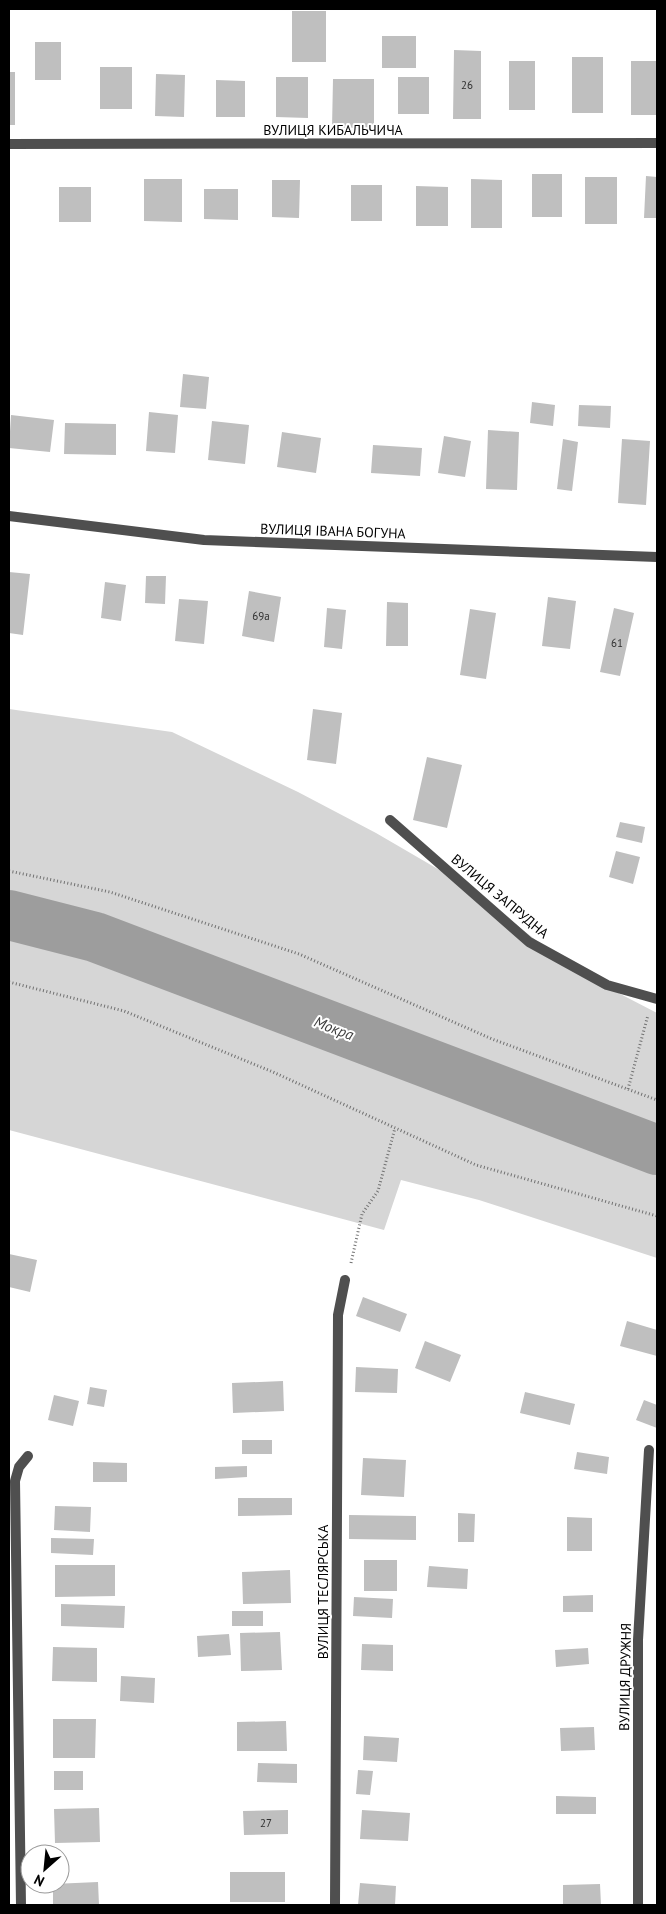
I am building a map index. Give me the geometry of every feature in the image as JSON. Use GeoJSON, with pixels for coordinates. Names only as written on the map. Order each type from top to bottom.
{"type":"FeatureCollection","features":[{"type":"Feature","properties":{"kind":"street","name":"ВУЛИЦЯ КИБАЛЬЧИЧА"},"geometry":{"type":"LineString","coordinates":[[9,144],[657,143]]}},
{"type":"Feature","properties":{"kind":"street","name":"ВУЛИЦЯ ІВАНА БОГУНА"},"geometry":{"type":"LineString","coordinates":[[9,516],[204,540],[657,557]]}},
{"type":"Feature","properties":{"kind":"street","name":"ВУЛИЦЯ ЗАПРУДНА"},"geometry":{"type":"LineString","coordinates":[[390,820],[529,942],[607,985],[655,998]]}},
{"type":"Feature","properties":{"kind":"street","name":"ВУЛИЦЯ ТЕСЛЯРСЬКА"},"geometry":{"type":"LineString","coordinates":[[335,1905],[338,1315],[345,1280]]}},
{"type":"Feature","properties":{"kind":"street","name":"ВУЛИЦЯ ДРУЖНЯ"},"geometry":{"type":"LineString","coordinates":[[638,1905],[638,1640],[649,1450]]}},
{"type":"Feature","properties":{"kind":"street"},"geometry":{"type":"LineString","coordinates":[[21,1905],[15,1481],[19,1467],[28,1456]]}},
{"type":"Feature","properties":{"kind":"path"},"geometry":{"type":"LineString","coordinates":[[9,871],[110,892],[299,954],[492,1039],[657,1100]]}},
{"type":"Feature","properties":{"kind":"path"},"geometry":{"type":"LineString","coordinates":[[9,982],[124,1011],[273,1072],[476,1165],[657,1216]]}},
{"type":"Feature","properties":{"kind":"path"},"geometry":{"type":"LineString","coordinates":[[628,1089],[655,998]]}},
{"type":"Feature","properties":{"kind":"path"},"geometry":{"type":"LineString","coordinates":[[345,1280],[354,1256],[362,1214],[378,1191],[396,1128]]}},
{"type":"Feature","properties":{"kind":"shaded area"},"geometry":{"type":"Polygon","coordinates":[[[9,709],[172,732],[298,792],[376,833],[467,886],[574,970],[657,1013],[657,1258],[479,1200],[401,1180],[384,1230],[9,1130],[9,709]]]}},
{"type":"Feature","properties":{"kind":"building"},"geometry":{"type":"Polygon","coordinates":[[[292,11],[326,11],[326,62],[292,62],[292,11]]]}},
{"type":"Feature","properties":{"kind":"building"},"geometry":{"type":"Polygon","coordinates":[[[382,36],[416,36],[416,68],[382,68],[382,36]]]}},
{"type":"Feature","properties":{"kind":"building"},"geometry":{"type":"Polygon","coordinates":[[[35,42],[61,42],[61,80],[35,80],[35,42]]]}},
{"type":"Feature","properties":{"kind":"building"},"geometry":{"type":"Polygon","coordinates":[[[454,50],[481,51],[481,119],[453,119],[454,50]]]}},
{"type":"Feature","properties":{"kind":"building"},"geometry":{"type":"Polygon","coordinates":[[[572,57],[603,57],[603,113],[572,113],[572,57]]]}},
{"type":"Feature","properties":{"kind":"building"},"geometry":{"type":"Polygon","coordinates":[[[509,61],[535,61],[535,110],[509,110],[509,61]]]}},
{"type":"Feature","properties":{"kind":"building"},"geometry":{"type":"Polygon","coordinates":[[[631,61],[657,61],[657,115],[631,115],[631,61]]]}},
{"type":"Feature","properties":{"kind":"building"},"geometry":{"type":"Polygon","coordinates":[[[100,67],[132,67],[132,109],[100,109],[100,67]]]}},
{"type":"Feature","properties":{"kind":"building"},"geometry":{"type":"Polygon","coordinates":[[[9,72],[15,72],[15,125],[9,125],[9,72]]]}},
{"type":"Feature","properties":{"kind":"building"},"geometry":{"type":"Polygon","coordinates":[[[156,74],[185,75],[184,117],[155,116],[156,74]]]}},
{"type":"Feature","properties":{"kind":"building"},"geometry":{"type":"Polygon","coordinates":[[[276,77],[308,77],[308,118],[276,117],[276,77]]]}},
{"type":"Feature","properties":{"kind":"building"},"geometry":{"type":"Polygon","coordinates":[[[398,77],[429,77],[429,114],[398,114],[398,77]]]}},
{"type":"Feature","properties":{"kind":"building"},"geometry":{"type":"Polygon","coordinates":[[[333,79],[374,79],[374,128],[332,128],[333,79]]]}},
{"type":"Feature","properties":{"kind":"building"},"geometry":{"type":"Polygon","coordinates":[[[216,80],[245,81],[245,117],[216,117],[216,80]]]}},
{"type":"Feature","properties":{"kind":"building"},"geometry":{"type":"Polygon","coordinates":[[[532,174],[562,174],[562,217],[532,217],[532,174]]]}},
{"type":"Feature","properties":{"kind":"building"},"geometry":{"type":"Polygon","coordinates":[[[646,176],[657,177],[657,218],[644,218],[646,176]]]}},
{"type":"Feature","properties":{"kind":"building"},"geometry":{"type":"Polygon","coordinates":[[[585,177],[617,177],[617,224],[585,224],[585,177]]]}},
{"type":"Feature","properties":{"kind":"building"},"geometry":{"type":"Polygon","coordinates":[[[144,179],[182,179],[182,222],[144,221],[144,179]]]}},
{"type":"Feature","properties":{"kind":"building"},"geometry":{"type":"Polygon","coordinates":[[[471,179],[502,180],[502,228],[471,228],[471,179]]]}},
{"type":"Feature","properties":{"kind":"building"},"geometry":{"type":"Polygon","coordinates":[[[272,180],[300,180],[299,218],[272,217],[272,180]]]}},
{"type":"Feature","properties":{"kind":"building"},"geometry":{"type":"Polygon","coordinates":[[[351,185],[382,185],[382,221],[351,221],[351,185]]]}},
{"type":"Feature","properties":{"kind":"building"},"geometry":{"type":"Polygon","coordinates":[[[416,186],[448,187],[448,226],[416,226],[416,186]]]}},
{"type":"Feature","properties":{"kind":"building"},"geometry":{"type":"Polygon","coordinates":[[[59,187],[91,187],[91,222],[59,222],[59,187]]]}},
{"type":"Feature","properties":{"kind":"building"},"geometry":{"type":"Polygon","coordinates":[[[204,189],[238,189],[238,220],[204,219],[204,189]]]}},
{"type":"Feature","properties":{"kind":"building"},"geometry":{"type":"Polygon","coordinates":[[[183,374],[209,377],[206,409],[180,407],[183,374]]]}},
{"type":"Feature","properties":{"kind":"building"},"geometry":{"type":"Polygon","coordinates":[[[532,402],[555,405],[553,426],[530,423],[532,402]]]}},
{"type":"Feature","properties":{"kind":"building"},"geometry":{"type":"Polygon","coordinates":[[[579,405],[611,406],[610,428],[578,426],[579,405]]]}},
{"type":"Feature","properties":{"kind":"building"},"geometry":{"type":"Polygon","coordinates":[[[149,412],[178,415],[175,453],[146,451],[149,412]]]}},
{"type":"Feature","properties":{"kind":"building"},"geometry":{"type":"Polygon","coordinates":[[[11,415],[54,420],[50,452],[9,448],[11,415]]]}},
{"type":"Feature","properties":{"kind":"building"},"geometry":{"type":"Polygon","coordinates":[[[212,421],[249,425],[245,464],[208,460],[212,421]]]}},
{"type":"Feature","properties":{"kind":"building"},"geometry":{"type":"Polygon","coordinates":[[[65,423],[116,424],[116,455],[64,454],[65,423]]]}},
{"type":"Feature","properties":{"kind":"building"},"geometry":{"type":"Polygon","coordinates":[[[488,430],[519,432],[517,490],[486,489],[488,430]]]}},
{"type":"Feature","properties":{"kind":"building"},"geometry":{"type":"Polygon","coordinates":[[[282,432],[321,438],[316,473],[277,467],[282,432]]]}},
{"type":"Feature","properties":{"kind":"building"},"geometry":{"type":"Polygon","coordinates":[[[444,436],[471,441],[465,477],[438,473],[444,436]]]}},
{"type":"Feature","properties":{"kind":"building"},"geometry":{"type":"Polygon","coordinates":[[[563,439],[578,442],[572,491],[557,489],[563,439]]]}},
{"type":"Feature","properties":{"kind":"building"},"geometry":{"type":"Polygon","coordinates":[[[622,439],[650,441],[646,505],[618,503],[622,439]]]}},
{"type":"Feature","properties":{"kind":"building"},"geometry":{"type":"Polygon","coordinates":[[[373,445],[422,448],[420,476],[371,473],[373,445]]]}},
{"type":"Feature","properties":{"kind":"building"},"geometry":{"type":"Polygon","coordinates":[[[9,572],[30,574],[23,635],[9,633],[9,572]]]}},
{"type":"Feature","properties":{"kind":"building"},"geometry":{"type":"Polygon","coordinates":[[[146,576],[166,576],[165,604],[145,603],[146,576]]]}},
{"type":"Feature","properties":{"kind":"building"},"geometry":{"type":"Polygon","coordinates":[[[105,582],[126,585],[121,621],[101,618],[105,582]]]}},
{"type":"Feature","properties":{"kind":"building"},"geometry":{"type":"Polygon","coordinates":[[[249,591],[281,597],[274,642],[242,636],[249,591]]]}},
{"type":"Feature","properties":{"kind":"building"},"geometry":{"type":"Polygon","coordinates":[[[548,597],[576,601],[570,649],[542,646],[548,597]]]}},
{"type":"Feature","properties":{"kind":"building"},"geometry":{"type":"Polygon","coordinates":[[[179,599],[208,601],[204,644],[175,641],[179,599]]]}},
{"type":"Feature","properties":{"kind":"building"},"geometry":{"type":"Polygon","coordinates":[[[387,602],[408,603],[408,646],[386,646],[387,602]]]}},
{"type":"Feature","properties":{"kind":"building"},"geometry":{"type":"Polygon","coordinates":[[[327,608],[346,610],[342,649],[324,647],[327,608]]]}},
{"type":"Feature","properties":{"kind":"building"},"geometry":{"type":"Polygon","coordinates":[[[614,608],[634,613],[620,676],[600,672],[614,608]]]}},
{"type":"Feature","properties":{"kind":"building"},"geometry":{"type":"Polygon","coordinates":[[[470,609],[496,613],[486,679],[460,675],[470,609]]]}},
{"type":"Feature","properties":{"kind":"building"},"geometry":{"type":"Polygon","coordinates":[[[313,709],[342,713],[336,764],[307,760],[313,709]]]}},
{"type":"Feature","properties":{"kind":"building"},"geometry":{"type":"Polygon","coordinates":[[[427,757],[462,765],[447,828],[413,820],[427,757]]]}},
{"type":"Feature","properties":{"kind":"building"},"geometry":{"type":"Polygon","coordinates":[[[620,822],[645,827],[642,843],[616,837],[620,822]]]}},
{"type":"Feature","properties":{"kind":"building"},"geometry":{"type":"Polygon","coordinates":[[[616,851],[640,857],[633,884],[609,877],[616,851]]]}},
{"type":"Feature","properties":{"kind":"building"},"geometry":{"type":"Polygon","coordinates":[[[9,1254],[37,1260],[30,1292],[9,1287],[9,1254]]]}},
{"type":"Feature","properties":{"kind":"building"},"geometry":{"type":"Polygon","coordinates":[[[363,1297],[407,1314],[400,1332],[356,1316],[363,1297]]]}},
{"type":"Feature","properties":{"kind":"building"},"geometry":{"type":"Polygon","coordinates":[[[627,1321],[657,1330],[657,1356],[620,1346],[627,1321]]]}},
{"type":"Feature","properties":{"kind":"building"},"geometry":{"type":"Polygon","coordinates":[[[425,1341],[461,1355],[450,1382],[415,1368],[425,1341]]]}},
{"type":"Feature","properties":{"kind":"building"},"geometry":{"type":"Polygon","coordinates":[[[356,1367],[398,1369],[397,1393],[355,1392],[356,1367]]]}},
{"type":"Feature","properties":{"kind":"building"},"geometry":{"type":"Polygon","coordinates":[[[283,1381],[284,1411],[233,1413],[232,1383],[283,1381]]]}},
{"type":"Feature","properties":{"kind":"building"},"geometry":{"type":"Polygon","coordinates":[[[90,1387],[107,1390],[104,1407],[87,1404],[90,1387]]]}},
{"type":"Feature","properties":{"kind":"building"},"geometry":{"type":"Polygon","coordinates":[[[525,1392],[575,1404],[570,1425],[520,1413],[525,1392]]]}},
{"type":"Feature","properties":{"kind":"building"},"geometry":{"type":"Polygon","coordinates":[[[54,1395],[79,1401],[73,1426],[48,1420],[54,1395]]]}},
{"type":"Feature","properties":{"kind":"building"},"geometry":{"type":"Polygon","coordinates":[[[644,1400],[657,1405],[657,1428],[636,1420],[644,1400]]]}},
{"type":"Feature","properties":{"kind":"building"},"geometry":{"type":"Polygon","coordinates":[[[242,1440],[272,1440],[272,1454],[242,1454],[242,1440]]]}},
{"type":"Feature","properties":{"kind":"building"},"geometry":{"type":"Polygon","coordinates":[[[577,1452],[609,1457],[607,1474],[574,1469],[577,1452]]]}},
{"type":"Feature","properties":{"kind":"building"},"geometry":{"type":"Polygon","coordinates":[[[363,1458],[406,1460],[404,1497],[361,1495],[363,1458]]]}},
{"type":"Feature","properties":{"kind":"building"},"geometry":{"type":"Polygon","coordinates":[[[93,1462],[127,1463],[127,1482],[93,1482],[93,1462]]]}},
{"type":"Feature","properties":{"kind":"building"},"geometry":{"type":"Polygon","coordinates":[[[247,1466],[247,1477],[215,1479],[215,1467],[247,1466]]]}},
{"type":"Feature","properties":{"kind":"building"},"geometry":{"type":"Polygon","coordinates":[[[238,1498],[292,1498],[292,1515],[238,1516],[238,1498]]]}},
{"type":"Feature","properties":{"kind":"building"},"geometry":{"type":"Polygon","coordinates":[[[55,1506],[91,1507],[90,1532],[54,1530],[55,1506]]]}},
{"type":"Feature","properties":{"kind":"building"},"geometry":{"type":"Polygon","coordinates":[[[458,1513],[475,1514],[474,1542],[458,1542],[458,1513]]]}},
{"type":"Feature","properties":{"kind":"building"},"geometry":{"type":"Polygon","coordinates":[[[349,1515],[416,1516],[416,1540],[349,1539],[349,1515]]]}},
{"type":"Feature","properties":{"kind":"building"},"geometry":{"type":"Polygon","coordinates":[[[567,1517],[592,1518],[592,1551],[567,1551],[567,1517]]]}},
{"type":"Feature","properties":{"kind":"building"},"geometry":{"type":"Polygon","coordinates":[[[51,1538],[94,1539],[93,1555],[51,1553],[51,1538]]]}},
{"type":"Feature","properties":{"kind":"building"},"geometry":{"type":"Polygon","coordinates":[[[364,1560],[397,1560],[397,1591],[364,1591],[364,1560]]]}},
{"type":"Feature","properties":{"kind":"building"},"geometry":{"type":"Polygon","coordinates":[[[55,1565],[115,1565],[115,1596],[55,1597],[55,1565]]]}},
{"type":"Feature","properties":{"kind":"building"},"geometry":{"type":"Polygon","coordinates":[[[429,1566],[468,1569],[467,1589],[427,1587],[429,1566]]]}},
{"type":"Feature","properties":{"kind":"building"},"geometry":{"type":"Polygon","coordinates":[[[290,1570],[291,1603],[243,1604],[242,1572],[290,1570]]]}},
{"type":"Feature","properties":{"kind":"building"},"geometry":{"type":"Polygon","coordinates":[[[593,1595],[593,1612],[563,1612],[563,1596],[593,1595]]]}},
{"type":"Feature","properties":{"kind":"building"},"geometry":{"type":"Polygon","coordinates":[[[354,1597],[393,1599],[392,1618],[353,1616],[354,1597]]]}},
{"type":"Feature","properties":{"kind":"building"},"geometry":{"type":"Polygon","coordinates":[[[61,1604],[125,1606],[124,1628],[61,1626],[61,1604]]]}},
{"type":"Feature","properties":{"kind":"building"},"geometry":{"type":"Polygon","coordinates":[[[232,1611],[263,1611],[263,1626],[232,1626],[232,1611]]]}},
{"type":"Feature","properties":{"kind":"building"},"geometry":{"type":"Polygon","coordinates":[[[280,1632],[282,1670],[241,1671],[240,1633],[280,1632]]]}},
{"type":"Feature","properties":{"kind":"building"},"geometry":{"type":"Polygon","coordinates":[[[229,1634],[231,1655],[198,1657],[197,1636],[229,1634]]]}},
{"type":"Feature","properties":{"kind":"building"},"geometry":{"type":"Polygon","coordinates":[[[362,1644],[393,1645],[393,1671],[361,1670],[362,1644]]]}},
{"type":"Feature","properties":{"kind":"building"},"geometry":{"type":"Polygon","coordinates":[[[53,1647],[97,1648],[97,1682],[52,1681],[53,1647]]]}},
{"type":"Feature","properties":{"kind":"building"},"geometry":{"type":"Polygon","coordinates":[[[588,1648],[589,1664],[556,1667],[555,1650],[588,1648]]]}},
{"type":"Feature","properties":{"kind":"building"},"geometry":{"type":"Polygon","coordinates":[[[121,1676],[155,1678],[154,1703],[120,1701],[121,1676]]]}},
{"type":"Feature","properties":{"kind":"building"},"geometry":{"type":"Polygon","coordinates":[[[53,1719],[96,1719],[95,1758],[53,1758],[53,1719]]]}},
{"type":"Feature","properties":{"kind":"building"},"geometry":{"type":"Polygon","coordinates":[[[286,1721],[287,1751],[237,1751],[237,1722],[286,1721]]]}},
{"type":"Feature","properties":{"kind":"building"},"geometry":{"type":"Polygon","coordinates":[[[594,1727],[595,1750],[561,1751],[560,1728],[594,1727]]]}},
{"type":"Feature","properties":{"kind":"building"},"geometry":{"type":"Polygon","coordinates":[[[364,1736],[399,1738],[397,1762],[363,1760],[364,1736]]]}},
{"type":"Feature","properties":{"kind":"building"},"geometry":{"type":"Polygon","coordinates":[[[258,1763],[297,1764],[297,1783],[257,1782],[258,1763]]]}},
{"type":"Feature","properties":{"kind":"building"},"geometry":{"type":"Polygon","coordinates":[[[358,1770],[373,1771],[370,1795],[356,1794],[358,1770]]]}},
{"type":"Feature","properties":{"kind":"building"},"geometry":{"type":"Polygon","coordinates":[[[54,1771],[83,1771],[83,1790],[54,1790],[54,1771]]]}},
{"type":"Feature","properties":{"kind":"building"},"geometry":{"type":"Polygon","coordinates":[[[556,1796],[596,1797],[596,1814],[556,1814],[556,1796]]]}},
{"type":"Feature","properties":{"kind":"building"},"geometry":{"type":"Polygon","coordinates":[[[99,1808],[100,1842],[55,1843],[54,1809],[99,1808]]]}},
{"type":"Feature","properties":{"kind":"building"},"geometry":{"type":"Polygon","coordinates":[[[288,1810],[288,1834],[244,1835],[243,1811],[288,1810]]]}},
{"type":"Feature","properties":{"kind":"building"},"geometry":{"type":"Polygon","coordinates":[[[362,1810],[410,1813],[408,1841],[360,1839],[362,1810]]]}},
{"type":"Feature","properties":{"kind":"building"},"geometry":{"type":"Polygon","coordinates":[[[230,1872],[285,1872],[285,1902],[230,1902],[230,1872]]]}},
{"type":"Feature","properties":{"kind":"building"},"geometry":{"type":"Polygon","coordinates":[[[98,1882],[99,1905],[53,1905],[53,1894],[70,1894],[70,1883],[98,1882]]]}},
{"type":"Feature","properties":{"kind":"building"},"geometry":{"type":"Polygon","coordinates":[[[360,1883],[396,1886],[395,1905],[358,1905],[360,1883]]]}},
{"type":"Feature","properties":{"kind":"building"},"geometry":{"type":"Polygon","coordinates":[[[600,1884],[601,1905],[563,1905],[563,1885],[600,1884]]]}},
{"type":"Feature","properties":{"kind":"waterway","name":"Мокра"},"geometry":{"type":"LineString","coordinates":[[9,915],[95,937],[657,1150]]}}]}
